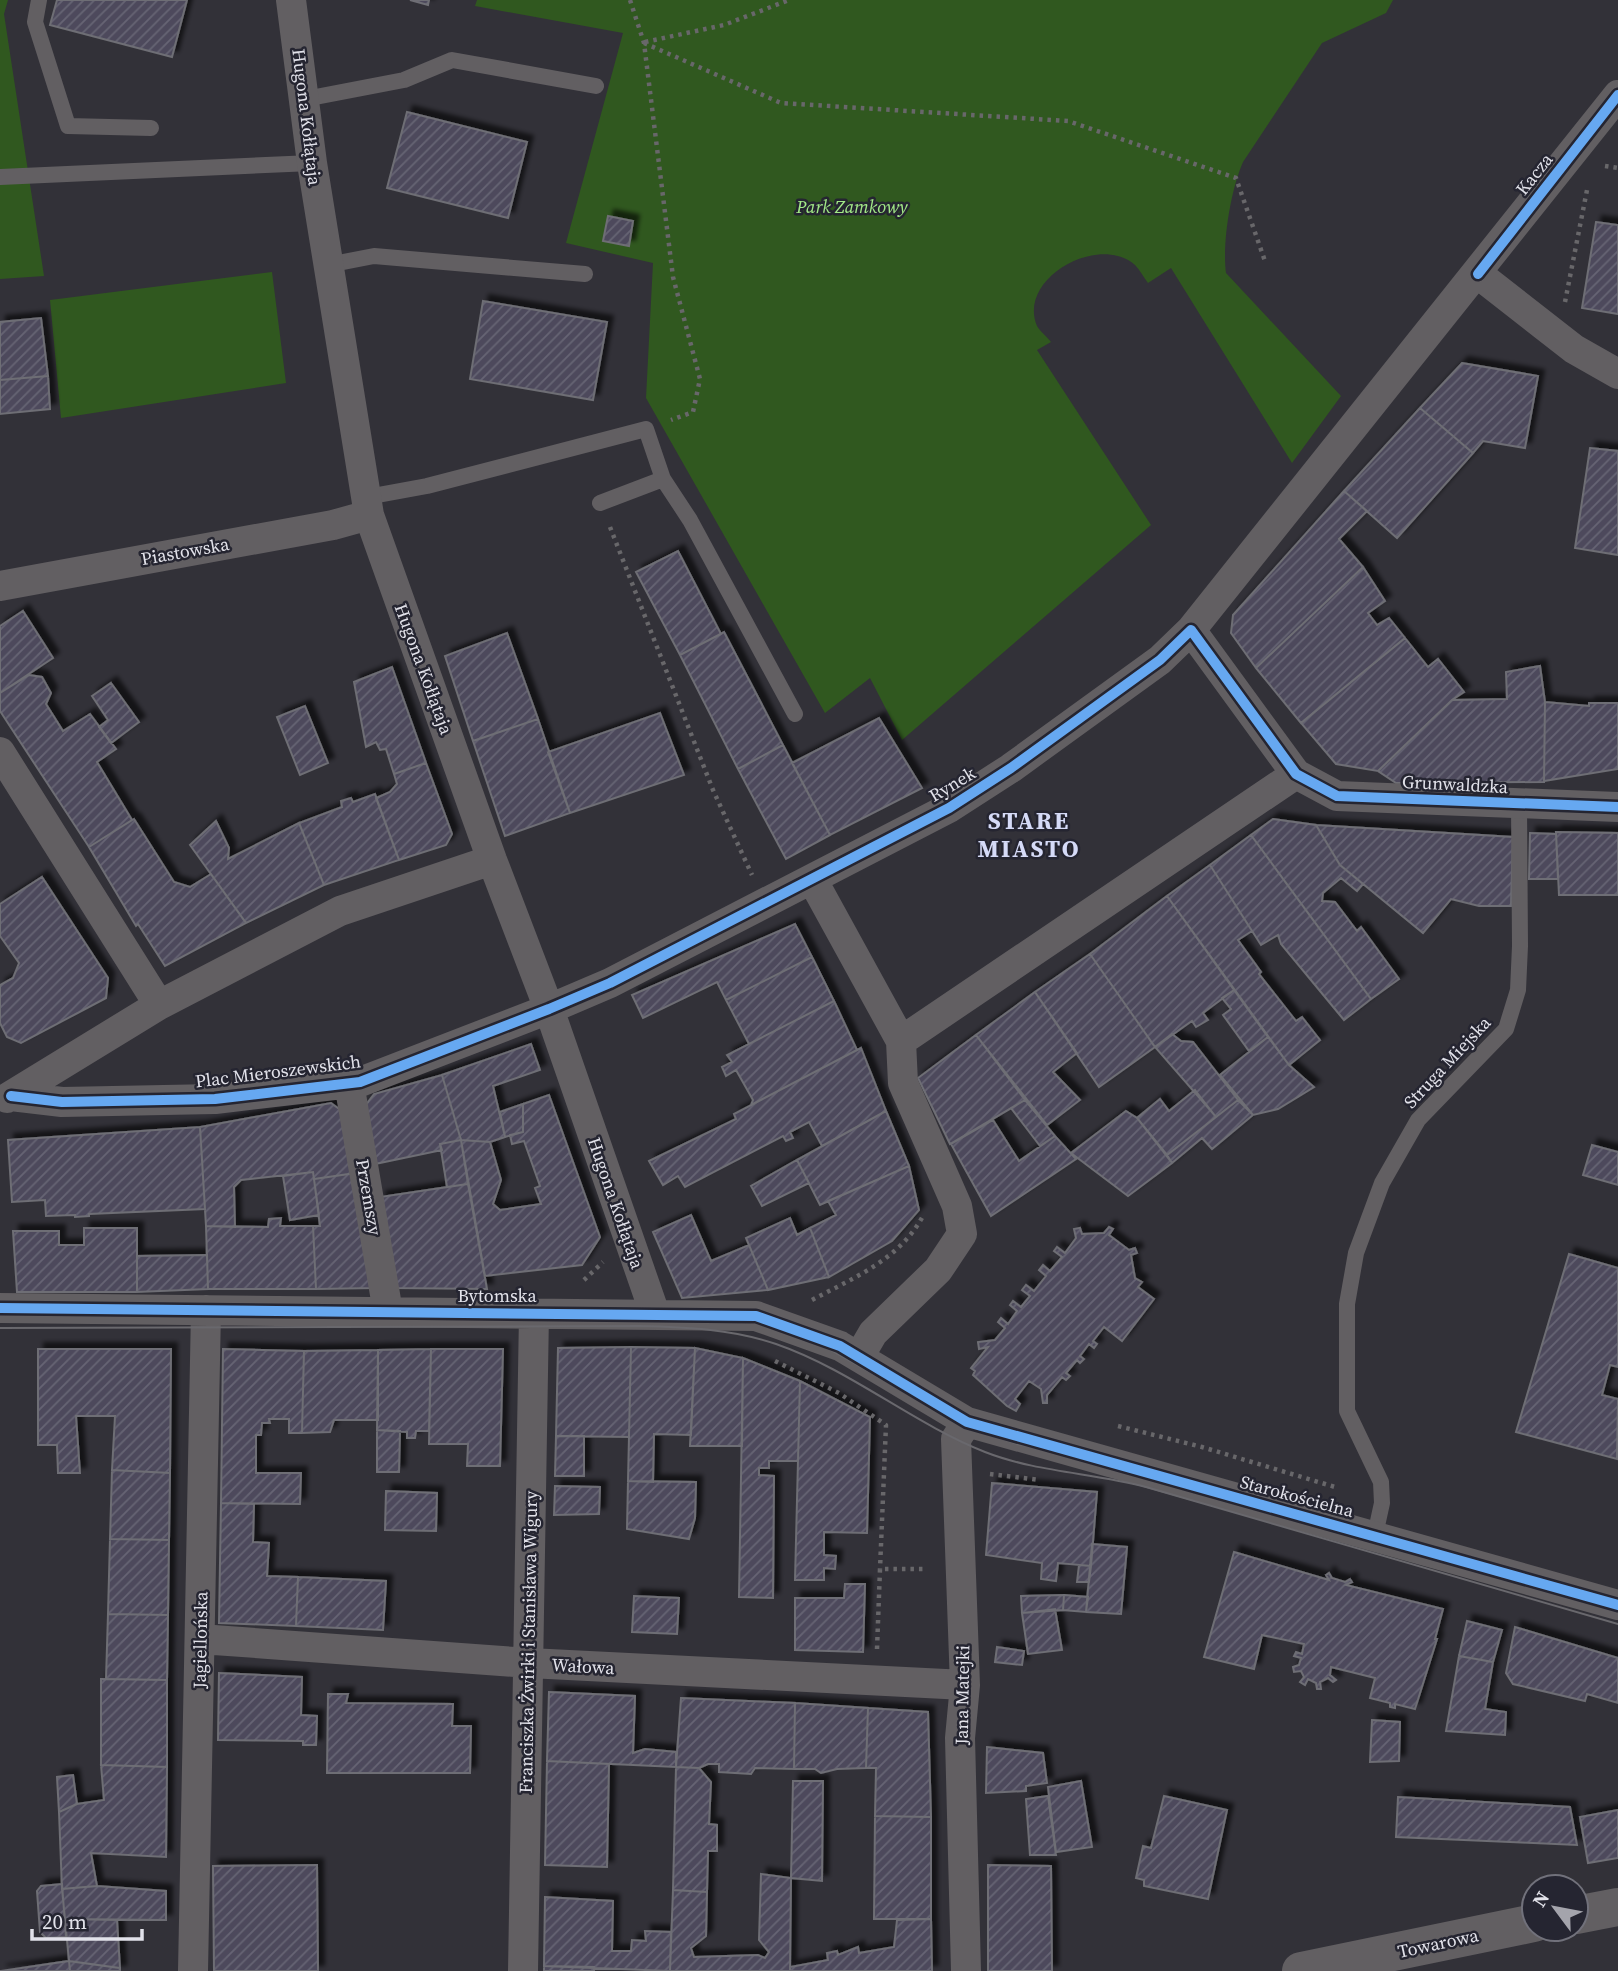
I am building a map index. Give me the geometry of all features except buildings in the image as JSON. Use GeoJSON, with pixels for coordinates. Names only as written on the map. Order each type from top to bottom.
{"type":"FeatureCollection","features":[{"type":"Feature","properties":{"kind":"street","name":"Hugona Kołłątaja"},"geometry":{"type":"LineString","coordinates":[[291,0],[312,163],[368,506],[492,860],[549,1009],[655,1314]]}},
{"type":"Feature","properties":{"kind":"street","name":"Kacza"},"geometry":{"type":"LineString","coordinates":[[1192,630],[1228,580],[1478,274],[1618,95]]}},
{"type":"Feature","properties":{"kind":"street"},"geometry":{"type":"LineString","coordinates":[[1478,274],[1574,349],[1618,374]]}},
{"type":"Feature","properties":{"kind":"street","name":"Piastowska"},"geometry":{"type":"LineString","coordinates":[[0,586],[37,577],[333,525],[368,506]]}},
{"type":"Feature","properties":{"kind":"street"},"geometry":{"type":"LineString","coordinates":[[901,1041],[1296,774],[1192,630]]}},
{"type":"Feature","properties":{"kind":"street","name":"Rynek"},"geometry":{"type":"LineString","coordinates":[[549,1009],[610,983],[949,808],[1012,768],[1160,660],[1192,630]]}},
{"type":"Feature","properties":{"kind":"street"},"geometry":{"type":"LineString","coordinates":[[0,752],[159,1005]]}},
{"type":"Feature","properties":{"kind":"street","name":"Grunwaldzka"},"geometry":{"type":"LineString","coordinates":[[1296,774],[1337,796],[1618,807]]}},
{"type":"Feature","properties":{"kind":"street","name":"Plac Mieroszewskich"},"geometry":{"type":"LineString","coordinates":[[6,1099],[159,1005],[340,911],[492,860]]}},
{"type":"Feature","properties":{"kind":"street"},"geometry":{"type":"LineString","coordinates":[[800,886],[901,1041],[903,1083],[943,1206],[962,1234],[938,1270],[873,1333],[859,1357]]}},
{"type":"Feature","properties":{"kind":"street","name":"Plac Mieroszewskich"},"geometry":{"type":"LineString","coordinates":[[6,1099],[62,1102],[215,1099],[360,1082],[549,1009]]}},
{"type":"Feature","properties":{"kind":"street","name":"Przemszy"},"geometry":{"type":"LineString","coordinates":[[349,1083],[388,1312]]}},
{"type":"Feature","properties":{"kind":"street","name":"Bytomska"},"geometry":{"type":"LineString","coordinates":[[0,1308],[575,1312],[756,1317],[840,1346],[967,1422]]}},
{"type":"Feature","properties":{"kind":"street","name":"Jagiellońska"},"geometry":{"type":"LineString","coordinates":[[193,1971],[206,1310]]}},
{"type":"Feature","properties":{"kind":"street","name":"Franciszka Żwirki i Stanisława Wigury"},"geometry":{"type":"LineString","coordinates":[[523,1971],[534,1313]]}},
{"type":"Feature","properties":{"kind":"street","name":"Starokościelna"},"geometry":{"type":"LineString","coordinates":[[967,1422],[1618,1605]]}},
{"type":"Feature","properties":{"kind":"street","name":"Jana Matejki"},"geometry":{"type":"LineString","coordinates":[[966,1971],[960,1738],[965,1685],[956,1439],[967,1422]]}},
{"type":"Feature","properties":{"kind":"street","name":"Wałowa"},"geometry":{"type":"LineString","coordinates":[[201,1639],[528,1664],[965,1685]]}},
{"type":"Feature","properties":{"kind":"street"},"geometry":{"type":"LineString","coordinates":[[1590,1912],[1618,1906]]}},
{"type":"Feature","properties":{"kind":"street","name":"Towarowa"},"geometry":{"type":"LineString","coordinates":[[1301,1971],[1520,1926]]}},
{"type":"Feature","properties":{"kind":"lane"},"geometry":{"type":"LineString","coordinates":[[39,0],[34,22],[68,126],[151,128]]}},
{"type":"Feature","properties":{"kind":"lane"},"geometry":{"type":"LineString","coordinates":[[305,99],[404,80],[452,60],[596,86]]}},
{"type":"Feature","properties":{"kind":"lane"},"geometry":{"type":"LineString","coordinates":[[0,177],[312,163]]}},
{"type":"Feature","properties":{"kind":"lane"},"geometry":{"type":"LineString","coordinates":[[328,265],[374,256],[585,274]]}},
{"type":"Feature","properties":{"kind":"lane"},"geometry":{"type":"LineString","coordinates":[[368,506],[427,486],[646,429],[663,479],[690,520],[795,714]]}},
{"type":"Feature","properties":{"kind":"lane"},"geometry":{"type":"LineString","coordinates":[[600,503],[663,479]]}},
{"type":"Feature","properties":{"kind":"lane","name":"Struga Miejska"},"geometry":{"type":"LineString","coordinates":[[1375,1535],[1382,1503],[1381,1482],[1347,1411],[1347,1304],[1356,1252],[1382,1183],[1418,1121],[1506,1030],[1517,990],[1520,946],[1519,805]]}},
{"type":"Feature","properties":{"kind":"path"},"geometry":{"type":"LineString","coordinates":[[630,0],[644,43],[673,277],[700,379],[693,412],[646,429]]}},
{"type":"Feature","properties":{"kind":"path"},"geometry":{"type":"LineString","coordinates":[[644,43],[724,25],[789,0]]}},
{"type":"Feature","properties":{"kind":"path"},"geometry":{"type":"LineString","coordinates":[[644,43],[781,103],[1068,121],[1236,177],[1266,264]]}},
{"type":"Feature","properties":{"kind":"path"},"geometry":{"type":"LineString","coordinates":[[1564,306],[1592,164],[1575,150]]}},
{"type":"Feature","properties":{"kind":"path"},"geometry":{"type":"LineString","coordinates":[[600,503],[731,834],[756,881],[778,872],[800,886]]}},
{"type":"Feature","properties":{"kind":"path"},"geometry":{"type":"LineString","coordinates":[[807,1303],[885,1260],[943,1206]]}},
{"type":"Feature","properties":{"kind":"path"},"geometry":{"type":"LineString","coordinates":[[575,1312],[575,1292],[607,1254]]}},
{"type":"Feature","properties":{"kind":"path"},"geometry":{"type":"LineString","coordinates":[[767,1357],[839,1393],[886,1425],[877,1660]]}},
{"type":"Feature","properties":{"kind":"path"},"geometry":{"type":"LineString","coordinates":[[880,1569],[939,1569]]}},
{"type":"Feature","properties":{"kind":"green space"},"geometry":{"type":"Polygon","coordinates":[[[0,0],[8,0],[4,14],[44,276],[0,279],[0,0]]]}},
{"type":"Feature","properties":{"kind":"green space","name":"Park Zamkowy"},"geometry":{"type":"Polygon","coordinates":[[[477,0],[1393,0],[1386,13],[1322,43],[1243,162],[1228,216],[1226,273],[1341,396],[1292,463],[1171,268],[1148,283],[1135,265],[1119,257],[1101,254],[1082,258],[1065,266],[1049,278],[1039,292],[1034,309],[1037,326],[1051,342],[1037,350],[1151,525],[902,740],[870,678],[825,713],[646,398],[653,263],[566,243],[623,33],[475,6],[477,0]]]}},
{"type":"Feature","properties":{"kind":"green space"},"geometry":{"type":"Polygon","coordinates":[[[272,272],[286,383],[61,418],[50,300],[272,272]]]}},
{"type":"Feature","properties":{"kind":"tram line"},"geometry":{"type":"LineString","coordinates":[[0,1311],[659,1310],[712,1313],[782,1329],[827,1348],[964,1425],[1017,1444],[1147,1469],[1618,1606]]}},
{"type":"Feature","properties":{"kind":"tram line"},"geometry":{"type":"LineString","coordinates":[[0,1328],[639,1326],[691,1328],[743,1335],[804,1355],[932,1427],[1004,1459],[1146,1487],[1618,1624]]}},
{"type":"Feature","properties":{"kind":"cycle path"},"geometry":{"type":"LineString","coordinates":[[1478,274],[1618,95]]}},
{"type":"Feature","properties":{"kind":"cycle path"},"geometry":{"type":"LineString","coordinates":[[11,1096],[62,1102],[215,1099],[360,1082],[549,1009],[610,983],[949,808],[1011,768],[1160,660],[1191,630],[1296,774],[1337,796],[1618,807]]}},
{"type":"Feature","properties":{"kind":"cycle path"},"geometry":{"type":"LineString","coordinates":[[0,1308],[756,1316],[840,1346],[967,1422],[1618,1605]]}},
{"type":"Feature","properties":{"kind":"district","name":"STARE MIASTO"},"geometry":{"type":"Point","coordinates":[1029,834]}}]}
